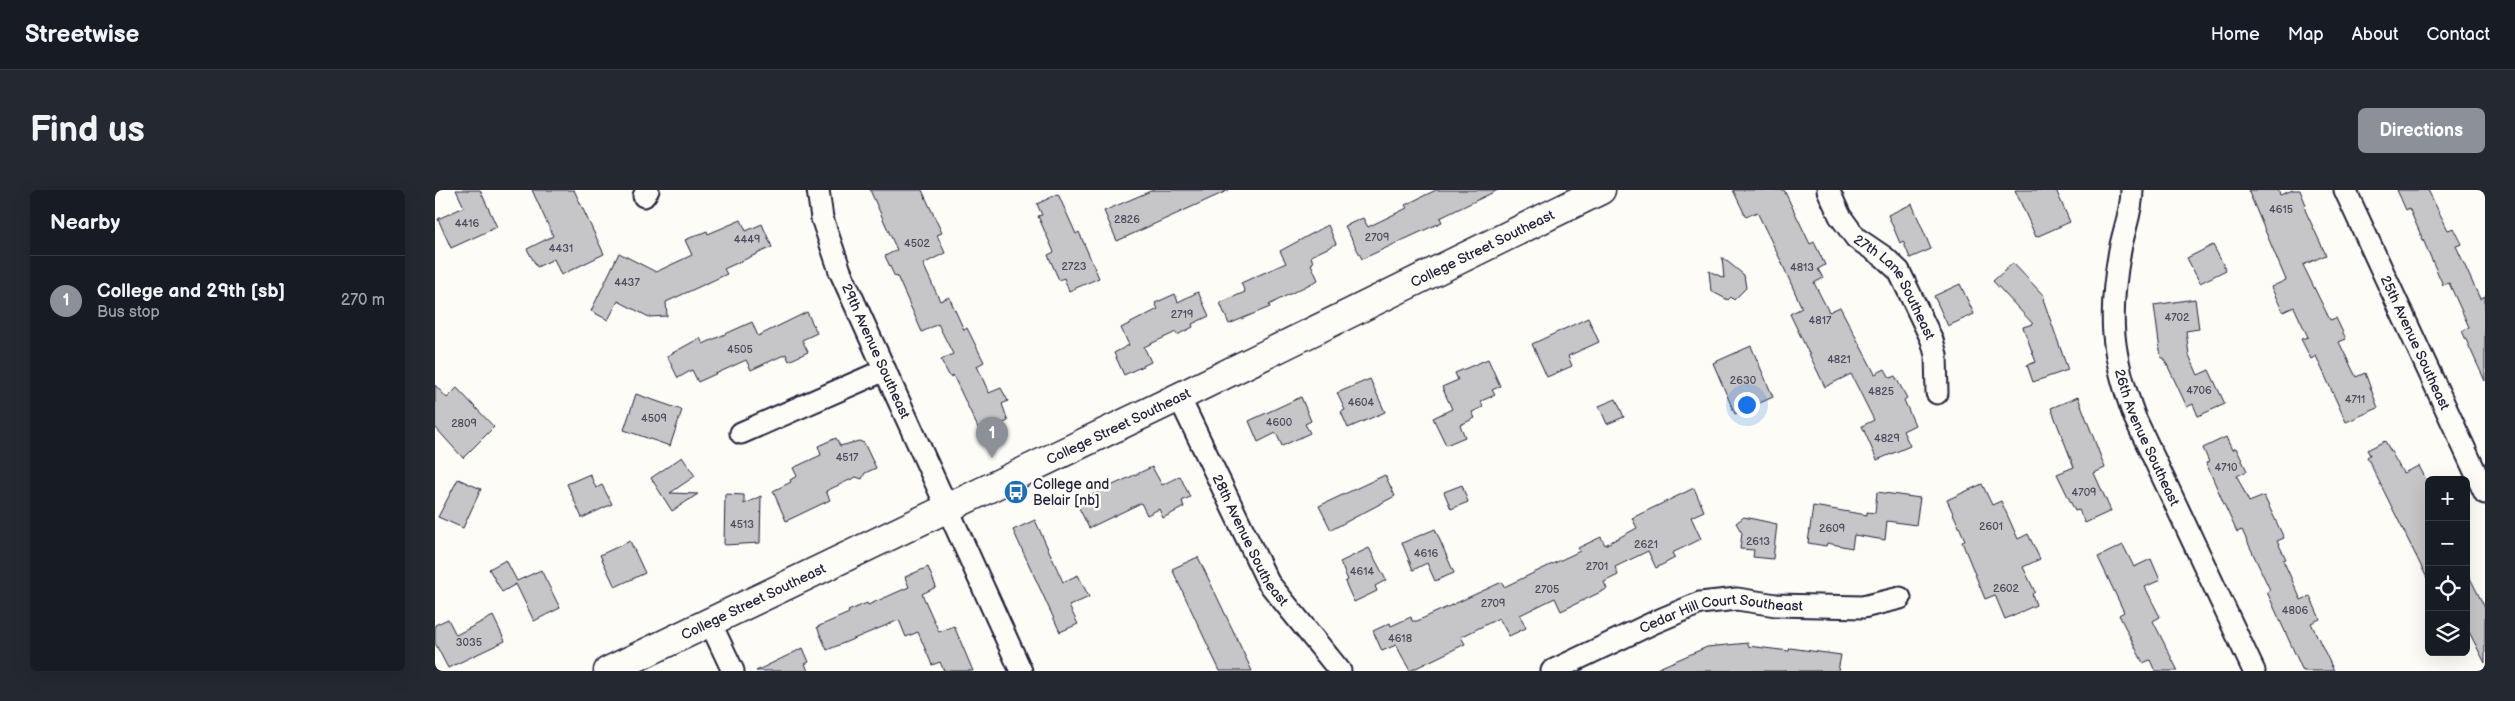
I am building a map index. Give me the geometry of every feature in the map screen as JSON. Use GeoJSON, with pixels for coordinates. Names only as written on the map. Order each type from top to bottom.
{"type":"FeatureCollection","features":[{"type":"Feature","properties":{"kind":"main road","name":"College Street Southeast"},"geometry":{"type":"LineString","coordinates":[[608,671],[1179,397],[1584,194]]}},
{"type":"Feature","properties":{"kind":"street","name":"29th Avenue Southeast"},"geometry":{"type":"LineString","coordinates":[[818,190],[821,218],[840,271],[1021,671]]}},
{"type":"Feature","properties":{"kind":"street","name":"27th Lane Southeast"},"geometry":{"type":"LineString","coordinates":[[1828,190],[1840,216],[1857,238],[1885,257],[1899,271],[1932,340],[1936,355],[1937,393]]}},
{"type":"Feature","properties":{"kind":"street","name":"26th Avenue Southeast"},"geometry":{"type":"LineString","coordinates":[[2132,190],[2132,207],[2121,246],[2111,320],[2121,381],[2135,418],[2254,671]]}},
{"type":"Feature","properties":{"kind":"street","name":"25th Avenue Southeast"},"geometry":{"type":"LineString","coordinates":[[2345,190],[2485,493]]}},
{"type":"Feature","properties":{"kind":"street"},"geometry":{"type":"LineString","coordinates":[[741,433],[885,370]]}},
{"type":"Feature","properties":{"kind":"street","name":"28th Avenue Southeast"},"geometry":{"type":"LineString","coordinates":[[1179,397],[1268,582],[1340,671]]}},
{"type":"Feature","properties":{"kind":"street","name":"Cedar Hill Court Southeast"},"geometry":{"type":"LineString","coordinates":[[1553,671],[1655,622],[1701,603],[1737,599],[1776,605],[1863,608],[1900,598]]}},
{"type":"Feature","properties":{"kind":"street"},"geometry":{"type":"LineString","coordinates":[[709,622],[733,671]]}},
{"type":"Feature","properties":{"kind":"building"},"geometry":{"type":"Polygon","coordinates":[[[456,190],[480,190],[497,227],[451,248],[438,219],[464,207],[456,190]]]}},
{"type":"Feature","properties":{"kind":"building"},"geometry":{"type":"Polygon","coordinates":[[[532,190],[574,190],[604,254],[561,275],[554,259],[537,267],[527,249],[553,236],[532,190]]]}},
{"type":"Feature","properties":{"kind":"building"},"geometry":{"type":"Polygon","coordinates":[[[870,190],[922,190],[942,233],[937,235],[945,253],[923,264],[940,301],[949,297],[964,330],[967,328],[984,362],[977,366],[989,393],[1001,388],[1008,401],[1002,404],[1008,421],[981,434],[953,375],[950,377],[941,360],[953,354],[938,324],[922,332],[897,276],[895,277],[885,256],[897,250],[870,190]]]}},
{"type":"Feature","properties":{"kind":"building"},"geometry":{"type":"Polygon","coordinates":[[[1153,190],[1229,190],[1117,241],[1104,211],[1153,190]]]}},
{"type":"Feature","properties":{"kind":"building"},"geometry":{"type":"Polygon","coordinates":[[[1436,190],[1498,190],[1440,218],[1442,222],[1362,259],[1345,226],[1363,218],[1368,227],[1407,208],[1405,205],[1436,190]]]}},
{"type":"Feature","properties":{"kind":"building"},"geometry":{"type":"Polygon","coordinates":[[[1733,190],[1784,190],[1810,244],[1814,242],[1825,265],[1818,269],[1823,278],[1814,283],[1829,312],[1840,307],[1875,374],[1885,369],[1890,378],[1895,376],[1907,398],[1904,400],[1915,425],[1903,431],[1910,446],[1877,460],[1862,426],[1874,420],[1851,374],[1825,387],[1790,314],[1802,308],[1780,259],[1757,212],[1746,217],[1733,190]]]}},
{"type":"Feature","properties":{"kind":"building"},"geometry":{"type":"Polygon","coordinates":[[[2015,190],[2056,190],[2070,222],[2036,237],[2015,190]]]}},
{"type":"Feature","properties":{"kind":"building"},"geometry":{"type":"Polygon","coordinates":[[[2248,190],[2278,190],[2280,195],[2293,190],[2300,190],[2306,205],[2304,206],[2306,212],[2326,255],[2303,265],[2330,320],[2336,318],[2346,339],[2339,342],[2356,377],[2365,373],[2378,408],[2346,422],[2316,356],[2311,359],[2301,339],[2308,337],[2294,307],[2283,312],[2271,287],[2286,280],[2248,190]]]}},
{"type":"Feature","properties":{"kind":"building"},"geometry":{"type":"Polygon","coordinates":[[[2397,190],[2428,190],[2448,230],[2454,228],[2462,244],[2456,246],[2480,299],[2485,296],[2485,381],[2462,331],[2469,327],[2449,283],[2443,285],[2409,208],[2406,210],[2397,190]]]}},
{"type":"Feature","properties":{"kind":"building"},"geometry":{"type":"Polygon","coordinates":[[[1058,194],[1076,234],[1079,232],[1099,278],[1069,291],[1064,278],[1059,280],[1048,255],[1054,252],[1038,216],[1042,215],[1037,204],[1058,194]]]}},
{"type":"Feature","properties":{"kind":"building"},"geometry":{"type":"Polygon","coordinates":[[[1912,204],[1931,249],[1910,258],[1903,241],[1900,243],[1888,215],[1912,204]]]}},
{"type":"Feature","properties":{"kind":"building"},"geometry":{"type":"Polygon","coordinates":[[[741,220],[746,231],[762,224],[772,247],[724,269],[727,274],[666,302],[667,316],[649,317],[618,301],[608,320],[591,311],[619,253],[656,272],[692,255],[685,240],[707,231],[708,234],[741,220]]]}},
{"type":"Feature","properties":{"kind":"building"},"geometry":{"type":"Polygon","coordinates":[[[1328,225],[1336,244],[1311,256],[1313,263],[1311,264],[1318,280],[1269,305],[1270,307],[1229,324],[1220,303],[1245,292],[1241,283],[1286,263],[1280,251],[1328,225]]]}},
{"type":"Feature","properties":{"kind":"building"},"geometry":{"type":"Polygon","coordinates":[[[2213,245],[2226,270],[2200,283],[2187,258],[2213,245]]]}},
{"type":"Feature","properties":{"kind":"building"},"geometry":{"type":"Polygon","coordinates":[[[1722,257],[1744,275],[1746,288],[1734,300],[1731,297],[1728,300],[1711,291],[1709,271],[1724,278],[1722,257]]]}},
{"type":"Feature","properties":{"kind":"building"},"geometry":{"type":"Polygon","coordinates":[[[2013,263],[2045,297],[2043,299],[2068,370],[2033,382],[2027,365],[2036,362],[2023,327],[2033,324],[1993,281],[2013,263]]]}},
{"type":"Feature","properties":{"kind":"building"},"geometry":{"type":"Polygon","coordinates":[[[1960,284],[1974,314],[1948,326],[1934,296],[1960,284]]]}},
{"type":"Feature","properties":{"kind":"building"},"geometry":{"type":"Polygon","coordinates":[[[1198,292],[1209,316],[1192,324],[1193,327],[1177,335],[1176,332],[1144,347],[1151,362],[1124,375],[1114,353],[1129,345],[1121,328],[1158,309],[1155,303],[1175,294],[1178,302],[1198,292]]]}},
{"type":"Feature","properties":{"kind":"building"},"geometry":{"type":"Polygon","coordinates":[[[2195,299],[2199,329],[2186,331],[2189,355],[2198,375],[2209,370],[2225,404],[2198,416],[2193,404],[2187,407],[2164,358],[2161,358],[2154,305],[2195,299]]]}},
{"type":"Feature","properties":{"kind":"building"},"geometry":{"type":"Polygon","coordinates":[[[807,312],[817,333],[802,340],[808,352],[789,361],[786,354],[751,370],[746,360],[698,382],[692,370],[678,378],[667,356],[700,338],[703,344],[752,322],[758,336],[807,312]]]}},
{"type":"Feature","properties":{"kind":"building"},"geometry":{"type":"Polygon","coordinates":[[[1588,318],[1599,342],[1568,356],[1572,366],[1547,377],[1532,344],[1588,318]]]}},
{"type":"Feature","properties":{"kind":"building"},"geometry":{"type":"Polygon","coordinates":[[[1751,346],[1773,397],[1735,414],[1713,363],[1751,346]]]}},
{"type":"Feature","properties":{"kind":"building"},"geometry":{"type":"Polygon","coordinates":[[[1488,359],[1500,386],[1492,390],[1495,395],[1481,401],[1483,407],[1472,412],[1475,418],[1460,425],[1465,437],[1446,445],[1433,418],[1452,409],[1442,387],[1458,380],[1455,373],[1488,359]]]}},
{"type":"Feature","properties":{"kind":"building"},"geometry":{"type":"Polygon","coordinates":[[[1370,379],[1385,412],[1348,428],[1341,412],[1345,410],[1337,393],[1370,379]]]}},
{"type":"Feature","properties":{"kind":"building"},"geometry":{"type":"Polygon","coordinates":[[[435,385],[447,398],[457,388],[494,427],[463,458],[435,427],[435,385]]]}},
{"type":"Feature","properties":{"kind":"building"},"geometry":{"type":"Polygon","coordinates":[[[636,394],[682,410],[670,446],[624,430],[636,394]]]}},
{"type":"Feature","properties":{"kind":"building"},"geometry":{"type":"Polygon","coordinates":[[[1301,397],[1311,421],[1305,424],[1310,433],[1282,446],[1276,433],[1258,442],[1249,421],[1301,397]]]}},
{"type":"Feature","properties":{"kind":"building"},"geometry":{"type":"Polygon","coordinates":[[[2078,397],[2105,468],[2094,473],[2111,511],[2085,523],[2079,510],[2075,511],[2057,474],[2074,467],[2051,408],[2078,397]]]}},
{"type":"Feature","properties":{"kind":"building"},"geometry":{"type":"Polygon","coordinates":[[[1616,399],[1624,417],[1607,424],[1599,406],[1616,399]]]}},
{"type":"Feature","properties":{"kind":"building"},"geometry":{"type":"Polygon","coordinates":[[[2226,437],[2232,450],[2236,448],[2247,471],[2237,476],[2249,502],[2264,496],[2284,538],[2277,541],[2286,559],[2283,560],[2301,600],[2310,596],[2320,619],[2311,623],[2334,671],[2303,671],[2267,592],[2270,590],[2242,530],[2237,532],[2224,504],[2206,463],[2209,462],[2203,448],[2226,437]]]}},
{"type":"Feature","properties":{"kind":"building"},"geometry":{"type":"Polygon","coordinates":[[[836,438],[840,446],[859,441],[864,443],[876,468],[865,473],[862,479],[856,477],[826,491],[830,500],[786,521],[773,491],[791,482],[790,480],[797,476],[793,468],[821,455],[818,446],[836,438]]]}},
{"type":"Feature","properties":{"kind":"building"},"geometry":{"type":"Polygon","coordinates":[[[2385,441],[2403,473],[2419,466],[2425,477],[2425,574],[2367,457],[2370,455],[2367,450],[2385,441]]]}},
{"type":"Feature","properties":{"kind":"building"},"geometry":{"type":"Polygon","coordinates":[[[682,457],[695,476],[670,493],[698,494],[672,511],[651,478],[682,457]]]}},
{"type":"Feature","properties":{"kind":"building"},"geometry":{"type":"Polygon","coordinates":[[[1152,467],[1162,485],[1180,476],[1190,497],[1182,501],[1184,507],[1163,518],[1159,509],[1147,515],[1141,503],[1089,528],[1076,502],[1152,467]]]}},
{"type":"Feature","properties":{"kind":"building"},"geometry":{"type":"Polygon","coordinates":[[[590,474],[596,488],[602,485],[612,504],[582,518],[567,484],[590,474]]]}},
{"type":"Feature","properties":{"kind":"building"},"geometry":{"type":"Polygon","coordinates":[[[1385,475],[1395,496],[1331,530],[1319,506],[1385,475]]]}},
{"type":"Feature","properties":{"kind":"building"},"geometry":{"type":"Polygon","coordinates":[[[458,479],[481,489],[463,528],[438,517],[458,479]]]}},
{"type":"Feature","properties":{"kind":"building"},"geometry":{"type":"Polygon","coordinates":[[[1982,484],[1992,505],[2001,501],[2018,539],[2028,534],[2040,559],[2023,567],[2035,592],[2032,594],[2036,605],[2005,619],[1995,595],[1985,599],[1962,542],[1965,540],[1947,500],[1982,484]]]}},
{"type":"Feature","properties":{"kind":"building"},"geometry":{"type":"Polygon","coordinates":[[[1462,485],[1468,502],[1451,509],[1444,492],[1462,485]]]}},
{"type":"Feature","properties":{"kind":"building"},"geometry":{"type":"Polygon","coordinates":[[[1694,488],[1704,511],[1691,517],[1701,539],[1672,553],[1675,558],[1656,568],[1648,551],[1615,567],[1618,575],[1604,582],[1607,589],[1561,611],[1555,598],[1520,615],[1526,628],[1509,636],[1499,618],[1461,637],[1465,644],[1410,671],[1396,645],[1382,651],[1373,631],[1390,623],[1391,626],[1411,617],[1412,621],[1417,621],[1502,582],[1504,587],[1580,551],[1578,548],[1601,537],[1605,545],[1637,528],[1632,518],[1694,488]]]}},
{"type":"Feature","properties":{"kind":"building"},"geometry":{"type":"Polygon","coordinates":[[[1877,492],[1920,498],[1916,525],[1887,521],[1885,540],[1854,535],[1852,548],[1827,543],[1826,546],[1808,543],[1813,506],[1867,515],[1867,512],[1875,513],[1877,492]]]}},
{"type":"Feature","properties":{"kind":"building"},"geometry":{"type":"Polygon","coordinates":[[[725,494],[744,495],[744,504],[761,496],[760,543],[724,545],[725,494]]]}},
{"type":"Feature","properties":{"kind":"building"},"geometry":{"type":"Polygon","coordinates":[[[1744,517],[1777,524],[1773,559],[1753,557],[1754,550],[1740,549],[1742,533],[1736,523],[1744,517]]]}},
{"type":"Feature","properties":{"kind":"building"},"geometry":{"type":"Polygon","coordinates":[[[1035,520],[1063,582],[1078,575],[1089,597],[1069,606],[1078,624],[1060,632],[1013,530],[1035,520]]]}},
{"type":"Feature","properties":{"kind":"building"},"geometry":{"type":"Polygon","coordinates":[[[1435,529],[1454,573],[1435,581],[1427,563],[1413,570],[1402,543],[1435,529]]]}},
{"type":"Feature","properties":{"kind":"building"},"geometry":{"type":"Polygon","coordinates":[[[630,541],[645,573],[615,587],[600,555],[630,541]]]}},
{"type":"Feature","properties":{"kind":"building"},"geometry":{"type":"Polygon","coordinates":[[[2123,545],[2134,567],[2151,559],[2160,580],[2145,587],[2160,617],[2153,621],[2178,671],[2155,671],[2150,660],[2143,663],[2119,615],[2124,612],[2098,557],[2123,545]]]}},
{"type":"Feature","properties":{"kind":"building"},"geometry":{"type":"Polygon","coordinates":[[[1369,548],[1386,580],[1375,586],[1377,591],[1354,602],[1345,582],[1348,580],[1340,562],[1369,548]]]}},
{"type":"Feature","properties":{"kind":"building"},"geometry":{"type":"Polygon","coordinates":[[[1198,557],[1252,671],[1220,671],[1209,648],[1172,569],[1198,557]]]}},
{"type":"Feature","properties":{"kind":"building"},"geometry":{"type":"Polygon","coordinates":[[[506,560],[517,581],[541,570],[560,608],[534,621],[516,584],[502,592],[489,569],[506,560]]]}},
{"type":"Feature","properties":{"kind":"building"},"geometry":{"type":"Polygon","coordinates":[[[928,567],[936,587],[922,594],[939,632],[954,626],[973,671],[944,671],[940,662],[932,665],[918,632],[906,637],[899,620],[827,650],[817,627],[849,613],[848,611],[867,603],[868,605],[909,587],[905,577],[928,567]]]}},
{"type":"Feature","properties":{"kind":"building"},"geometry":{"type":"Polygon","coordinates":[[[2470,578],[2485,608],[2485,663],[2470,634],[2470,578]]]}},
{"type":"Feature","properties":{"kind":"building"},"geometry":{"type":"Polygon","coordinates":[[[493,616],[505,641],[448,668],[435,643],[435,625],[448,619],[456,635],[493,616]]]}},
{"type":"Feature","properties":{"kind":"building"},"geometry":{"type":"Polygon","coordinates":[[[1748,643],[1748,646],[1789,651],[1790,648],[1841,655],[1838,671],[1652,671],[1707,647],[1748,643]]]}},
{"type":"Feature","properties":{"kind":"building"},"geometry":{"type":"Polygon","coordinates":[[[803,648],[809,662],[805,664],[808,671],[756,671],[803,648]]]}},
{"type":"Feature","properties":{"kind":"place","name":"College and 29th [sb]"},"geometry":{"type":"Point","coordinates":[992,458]}},
{"type":"Feature","properties":{"kind":"place","name":"College and Belair [nb]"},"geometry":{"type":"Point","coordinates":[1016,492]}}]}
